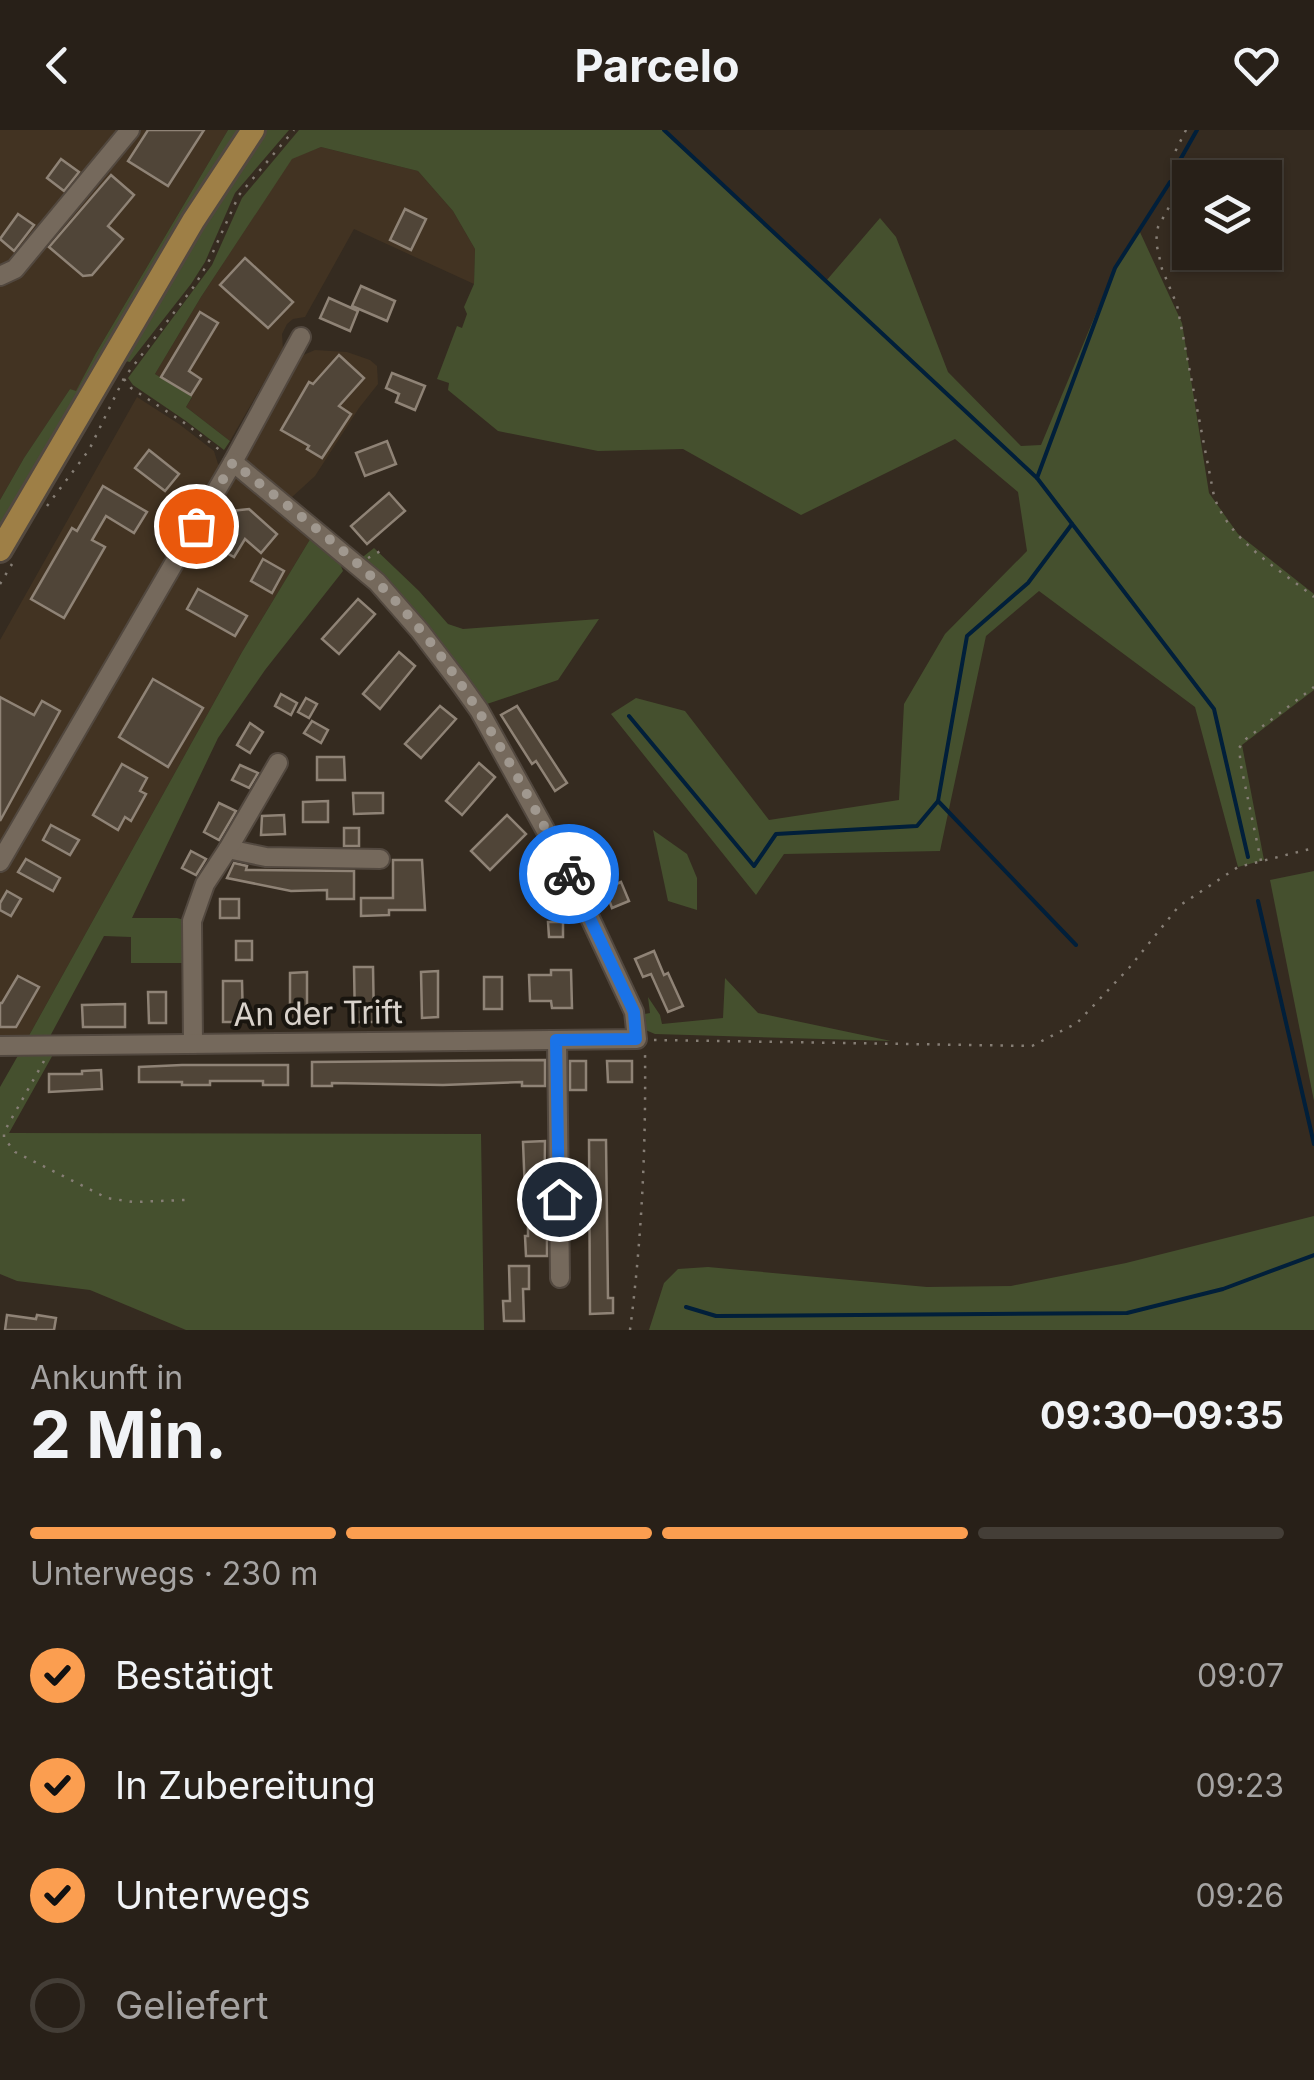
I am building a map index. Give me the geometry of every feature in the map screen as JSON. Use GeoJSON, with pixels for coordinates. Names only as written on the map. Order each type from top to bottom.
{"type":"FeatureCollection","features":[{"type":"Feature","properties":{"kind":"main road"},"geometry":{"type":"LineString","coordinates":[[10,550],[117,370],[193,221],[253,130]]}},
{"type":"Feature","properties":{"kind":"street"},"geometry":{"type":"LineString","coordinates":[[109,130],[110,155]]}},
{"type":"Feature","properties":{"kind":"street"},"geometry":{"type":"LineString","coordinates":[[0,276],[15,270],[130,130]]}},
{"type":"Feature","properties":{"kind":"street"},"geometry":{"type":"LineString","coordinates":[[0,862],[302,337]]}},
{"type":"Feature","properties":{"kind":"street"},"geometry":{"type":"LineString","coordinates":[[233,462],[377,582],[460,682],[568,871],[634,1012],[641,1039]]}},
{"type":"Feature","properties":{"kind":"street"},"geometry":{"type":"LineString","coordinates":[[193,1044],[192,921],[205,884],[278,763]]}},
{"type":"Feature","properties":{"kind":"street"},"geometry":{"type":"LineString","coordinates":[[228,849],[266,857],[380,859]]}},
{"type":"Feature","properties":{"kind":"street","name":"An der Trift"},"geometry":{"type":"LineString","coordinates":[[0,1046],[641,1039]]}},
{"type":"Feature","properties":{"kind":"street"},"geometry":{"type":"LineString","coordinates":[[556,1040],[560,1278]]}},
{"type":"Feature","properties":{"kind":"path"},"geometry":{"type":"LineString","coordinates":[[40,517],[80,464],[117,370],[195,285],[239,195],[294,130]]}},
{"type":"Feature","properties":{"kind":"path"},"geometry":{"type":"LineString","coordinates":[[1186,130],[1173,156],[1179,189],[1158,227],[1156,242],[1177,305],[1214,496],[1220,514],[1239,537],[1314,597]]}},
{"type":"Feature","properties":{"kind":"path"},"geometry":{"type":"LineString","coordinates":[[117,370],[131,388],[183,422],[233,462]]}},
{"type":"Feature","properties":{"kind":"path"},"geometry":{"type":"LineString","coordinates":[[376,552],[386,548]]}},
{"type":"Feature","properties":{"kind":"path"},"geometry":{"type":"LineString","coordinates":[[0,584],[10,550]]}},
{"type":"Feature","properties":{"kind":"path"},"geometry":{"type":"LineString","coordinates":[[1261,861],[1239,748],[1314,686]]}},
{"type":"Feature","properties":{"kind":"path"},"geometry":{"type":"LineString","coordinates":[[630,1330],[640,1254],[646,1143],[641,1039],[1032,1046],[1077,1023],[1179,906],[1238,867],[1314,848]]}},
{"type":"Feature","properties":{"kind":"path"},"geometry":{"type":"LineString","coordinates":[[48,1045],[48,1054],[4,1132],[15,1152],[106,1198],[133,1202],[184,1200]]}},
{"type":"Feature","properties":{"kind":"shaded area"},"geometry":{"type":"Polygon","coordinates":[[[0,130],[228,130],[76,392],[70,389],[0,500],[0,130]]]}},
{"type":"Feature","properties":{"kind":"shaded area"},"geometry":{"type":"Polygon","coordinates":[[[321,147],[418,171],[453,211],[475,249],[474,284],[354,229],[305,317],[287,324],[282,334],[283,349],[230,441],[186,407],[192,398],[155,374],[292,158],[321,147]]]}},
{"type":"Feature","properties":{"kind":"shaded area"},"geometry":{"type":"Polygon","coordinates":[[[315,350],[347,352],[370,360],[377,366],[378,384],[315,476],[291,498],[254,469],[245,456],[301,356],[315,350]]]}},
{"type":"Feature","properties":{"kind":"shaded area"},"geometry":{"type":"Polygon","coordinates":[[[137,397],[214,451],[218,464],[312,536],[242,652],[26,1041],[0,1041],[0,640],[137,397]]]}},
{"type":"Feature","properties":{"kind":"green space"},"geometry":{"type":"Polygon","coordinates":[[[228,130],[242,130],[38,460],[0,536],[0,500],[70,389],[76,391],[228,130]]]}},
{"type":"Feature","properties":{"kind":"green space"},"geometry":{"type":"Polygon","coordinates":[[[263,130],[289,130],[235,193],[205,262],[191,284],[130,362],[125,361],[122,356],[263,130]]]}},
{"type":"Feature","properties":{"kind":"green space"},"geometry":{"type":"Polygon","coordinates":[[[299,130],[664,130],[826,281],[880,218],[896,237],[948,372],[1021,446],[1041,445],[1115,268],[1139,230],[1182,323],[1209,493],[1238,534],[1314,594],[1314,690],[1242,745],[1264,860],[1238,867],[1195,707],[1039,591],[986,636],[940,851],[784,854],[756,895],[611,714],[636,698],[685,711],[769,820],[899,800],[904,704],[945,634],[1027,551],[1018,492],[955,439],[801,515],[683,449],[598,451],[498,431],[448,390],[449,383],[437,379],[457,326],[462,328],[467,314],[464,307],[474,284],[475,249],[453,211],[418,171],[321,147],[292,159],[155,374],[192,397],[186,407],[230,441],[224,450],[128,378],[212,265],[242,198],[299,130]]]}},
{"type":"Feature","properties":{"kind":"green space"},"geometry":{"type":"Polygon","coordinates":[[[312,536],[337,556],[343,571],[265,670],[218,738],[132,918],[188,921],[189,963],[131,963],[131,937],[104,936],[48,1040],[26,1041],[242,652],[312,536]]]}},
{"type":"Feature","properties":{"kind":"green space"},"geometry":{"type":"Polygon","coordinates":[[[374,548],[448,624],[463,629],[599,619],[558,680],[481,706],[359,560],[374,548]]]}},
{"type":"Feature","properties":{"kind":"green space"},"geometry":{"type":"Polygon","coordinates":[[[653,830],[687,854],[697,878],[697,910],[668,901],[653,830]]]}},
{"type":"Feature","properties":{"kind":"green space"},"geometry":{"type":"Polygon","coordinates":[[[1314,871],[1314,1101],[1270,880],[1314,871]]]}},
{"type":"Feature","properties":{"kind":"green space"},"geometry":{"type":"Polygon","coordinates":[[[725,978],[758,1013],[891,1041],[655,1034],[643,1029],[639,1015],[650,1013],[648,997],[662,1024],[723,1018],[725,978]]]}},
{"type":"Feature","properties":{"kind":"green space"},"geometry":{"type":"Polygon","coordinates":[[[55,1051],[9,1133],[481,1134],[484,1330],[186,1330],[90,1290],[17,1281],[0,1274],[0,1087],[20,1052],[55,1051]]]}},
{"type":"Feature","properties":{"kind":"green space"},"geometry":{"type":"Polygon","coordinates":[[[1314,1216],[1314,1330],[649,1330],[664,1283],[678,1269],[708,1267],[927,1287],[1011,1286],[1126,1263],[1314,1216]]]}},
{"type":"Feature","properties":{"kind":"building"},"geometry":{"type":"Polygon","coordinates":[[[148,130],[204,130],[168,186],[128,161],[148,130]]]}},
{"type":"Feature","properties":{"kind":"building"},"geometry":{"type":"Polygon","coordinates":[[[61,159],[79,172],[64,191],[47,178],[61,159]]]}},
{"type":"Feature","properties":{"kind":"building"},"geometry":{"type":"Polygon","coordinates":[[[111,175],[134,195],[108,226],[123,239],[92,275],[83,276],[49,247],[111,175]]]}},
{"type":"Feature","properties":{"kind":"building"},"geometry":{"type":"Polygon","coordinates":[[[405,209],[426,219],[411,250],[390,240],[405,209]]]}},
{"type":"Feature","properties":{"kind":"building"},"geometry":{"type":"Polygon","coordinates":[[[18,214],[34,225],[14,251],[0,239],[18,214]]]}},
{"type":"Feature","properties":{"kind":"building"},"geometry":{"type":"Polygon","coordinates":[[[245,258],[293,302],[268,328],[220,285],[245,258]]]}},
{"type":"Feature","properties":{"kind":"building"},"geometry":{"type":"Polygon","coordinates":[[[361,286],[395,301],[387,321],[352,306],[361,286]]]}},
{"type":"Feature","properties":{"kind":"building"},"geometry":{"type":"Polygon","coordinates":[[[329,298],[358,311],[350,331],[320,318],[329,298]]]}},
{"type":"Feature","properties":{"kind":"building"},"geometry":{"type":"Polygon","coordinates":[[[200,312],[218,323],[189,371],[201,379],[191,395],[161,377],[200,312]]]}},
{"type":"Feature","properties":{"kind":"building"},"geometry":{"type":"Polygon","coordinates":[[[339,355],[364,378],[339,406],[351,414],[322,458],[281,430],[309,382],[313,384],[339,355]]]}},
{"type":"Feature","properties":{"kind":"building"},"geometry":{"type":"Polygon","coordinates":[[[392,373],[425,386],[415,410],[396,402],[399,394],[386,388],[392,373]]]}},
{"type":"Feature","properties":{"kind":"building"},"geometry":{"type":"Polygon","coordinates":[[[387,441],[396,464],[365,476],[356,453],[387,441]]]}},
{"type":"Feature","properties":{"kind":"building"},"geometry":{"type":"Polygon","coordinates":[[[149,450],[179,474],[165,491],[135,468],[149,450]]]}},
{"type":"Feature","properties":{"kind":"building"},"geometry":{"type":"Polygon","coordinates":[[[103,486],[147,512],[134,533],[106,516],[92,540],[105,547],[64,618],[31,599],[72,528],[77,531],[103,486]]]}},
{"type":"Feature","properties":{"kind":"building"},"geometry":{"type":"Polygon","coordinates":[[[389,493],[405,511],[367,544],[351,526],[389,493]]]}},
{"type":"Feature","properties":{"kind":"building"},"geometry":{"type":"Polygon","coordinates":[[[249,509],[277,534],[261,553],[245,539],[234,557],[212,545],[231,511],[249,509]]]}},
{"type":"Feature","properties":{"kind":"building"},"geometry":{"type":"Polygon","coordinates":[[[263,559],[284,571],[272,593],[251,581],[263,559]]]}},
{"type":"Feature","properties":{"kind":"building"},"geometry":{"type":"Polygon","coordinates":[[[198,589],[247,616],[235,636],[187,609],[198,589]]]}},
{"type":"Feature","properties":{"kind":"building"},"geometry":{"type":"Polygon","coordinates":[[[358,599],[375,614],[339,654],[322,639],[358,599]]]}},
{"type":"Feature","properties":{"kind":"building"},"geometry":{"type":"Polygon","coordinates":[[[399,652],[415,666],[380,709],[363,694],[399,652]]]}},
{"type":"Feature","properties":{"kind":"building"},"geometry":{"type":"Polygon","coordinates":[[[153,679],[203,708],[168,767],[119,737],[153,679]]]}},
{"type":"Feature","properties":{"kind":"building"},"geometry":{"type":"Polygon","coordinates":[[[281,694],[297,703],[291,715],[275,706],[281,694]]]}},
{"type":"Feature","properties":{"kind":"building"},"geometry":{"type":"Polygon","coordinates":[[[0,697],[34,715],[42,701],[60,711],[0,821],[0,697]]]}},
{"type":"Feature","properties":{"kind":"building"},"geometry":{"type":"Polygon","coordinates":[[[306,698],[317,704],[309,718],[298,712],[306,698]]]}},
{"type":"Feature","properties":{"kind":"building"},"geometry":{"type":"Polygon","coordinates":[[[440,706],[456,719],[421,758],[405,744],[440,706]]]}},
{"type":"Feature","properties":{"kind":"building"},"geometry":{"type":"Polygon","coordinates":[[[517,706],[567,783],[555,791],[536,761],[532,764],[501,715],[517,706]]]}},
{"type":"Feature","properties":{"kind":"building"},"geometry":{"type":"Polygon","coordinates":[[[312,721],[328,730],[321,743],[304,733],[312,721]]]}},
{"type":"Feature","properties":{"kind":"building"},"geometry":{"type":"Polygon","coordinates":[[[250,723],[263,732],[250,753],[237,745],[250,723]]]}},
{"type":"Feature","properties":{"kind":"building"},"geometry":{"type":"Polygon","coordinates":[[[317,757],[344,757],[345,780],[317,780],[317,757]]]}},
{"type":"Feature","properties":{"kind":"building"},"geometry":{"type":"Polygon","coordinates":[[[479,763],[495,777],[462,815],[446,801],[479,763]]]}},
{"type":"Feature","properties":{"kind":"building"},"geometry":{"type":"Polygon","coordinates":[[[122,764],[147,778],[140,791],[146,794],[131,821],[125,817],[118,830],[93,815],[122,764]]]}},
{"type":"Feature","properties":{"kind":"building"},"geometry":{"type":"Polygon","coordinates":[[[240,765],[258,773],[249,788],[232,780],[240,765]]]}},
{"type":"Feature","properties":{"kind":"building"},"geometry":{"type":"Polygon","coordinates":[[[353,793],[383,793],[383,813],[354,814],[353,793]]]}},
{"type":"Feature","properties":{"kind":"building"},"geometry":{"type":"Polygon","coordinates":[[[328,801],[328,822],[303,822],[303,802],[328,801]]]}},
{"type":"Feature","properties":{"kind":"building"},"geometry":{"type":"Polygon","coordinates":[[[219,803],[236,811],[219,840],[204,832],[219,803]]]}},
{"type":"Feature","properties":{"kind":"building"},"geometry":{"type":"Polygon","coordinates":[[[284,815],[285,834],[261,835],[262,816],[284,815]]]}},
{"type":"Feature","properties":{"kind":"building"},"geometry":{"type":"Polygon","coordinates":[[[507,815],[526,834],[490,870],[471,851],[507,815]]]}},
{"type":"Feature","properties":{"kind":"building"},"geometry":{"type":"Polygon","coordinates":[[[51,825],[79,840],[70,855],[43,840],[51,825]]]}},
{"type":"Feature","properties":{"kind":"building"},"geometry":{"type":"Polygon","coordinates":[[[344,828],[359,828],[359,846],[344,846],[344,828]]]}},
{"type":"Feature","properties":{"kind":"building"},"geometry":{"type":"Polygon","coordinates":[[[191,851],[206,859],[196,875],[182,868],[191,851]]]}},
{"type":"Feature","properties":{"kind":"building"},"geometry":{"type":"Polygon","coordinates":[[[26,859],[60,878],[53,891],[18,872],[26,859]]]}},
{"type":"Feature","properties":{"kind":"building"},"geometry":{"type":"Polygon","coordinates":[[[393,860],[422,860],[425,910],[389,910],[389,915],[361,916],[361,898],[393,898],[393,860]]]}},
{"type":"Feature","properties":{"kind":"building"},"geometry":{"type":"Polygon","coordinates":[[[234,863],[247,866],[246,870],[354,871],[354,899],[327,899],[327,890],[291,891],[227,878],[234,863]]]}},
{"type":"Feature","properties":{"kind":"building"},"geometry":{"type":"Polygon","coordinates":[[[542,879],[551,895],[532,905],[523,888],[542,879]]]}},
{"type":"Feature","properties":{"kind":"building"},"geometry":{"type":"Polygon","coordinates":[[[621,882],[629,901],[612,908],[605,889],[621,882]]]}},
{"type":"Feature","properties":{"kind":"building"},"geometry":{"type":"Polygon","coordinates":[[[7,891],[21,899],[11,916],[0,910],[7,891]]]}},
{"type":"Feature","properties":{"kind":"building"},"geometry":{"type":"Polygon","coordinates":[[[220,899],[239,899],[239,918],[220,918],[220,899]]]}},
{"type":"Feature","properties":{"kind":"building"},"geometry":{"type":"Polygon","coordinates":[[[548,922],[563,922],[563,937],[549,937],[548,922]]]}},
{"type":"Feature","properties":{"kind":"building"},"geometry":{"type":"Polygon","coordinates":[[[236,941],[252,941],[252,960],[236,960],[236,941]]]}},
{"type":"Feature","properties":{"kind":"building"},"geometry":{"type":"Polygon","coordinates":[[[654,951],[683,1006],[668,1012],[651,974],[643,977],[635,959],[654,951]]]}},
{"type":"Feature","properties":{"kind":"building"},"geometry":{"type":"Polygon","coordinates":[[[354,967],[373,967],[374,1022],[355,1022],[354,967]]]}},
{"type":"Feature","properties":{"kind":"building"},"geometry":{"type":"Polygon","coordinates":[[[551,970],[571,970],[572,1008],[552,1008],[551,1001],[530,1001],[529,975],[551,975],[551,970]]]}},
{"type":"Feature","properties":{"kind":"building"},"geometry":{"type":"Polygon","coordinates":[[[438,971],[438,1017],[422,1018],[421,972],[438,971]]]}},
{"type":"Feature","properties":{"kind":"building"},"geometry":{"type":"Polygon","coordinates":[[[307,972],[307,1023],[290,1023],[290,973],[307,972]]]}},
{"type":"Feature","properties":{"kind":"building"},"geometry":{"type":"Polygon","coordinates":[[[18,976],[39,987],[16,1027],[0,1027],[0,1003],[18,976]]]}},
{"type":"Feature","properties":{"kind":"building"},"geometry":{"type":"Polygon","coordinates":[[[484,977],[502,977],[502,1009],[484,1009],[484,977]]]}},
{"type":"Feature","properties":{"kind":"building"},"geometry":{"type":"Polygon","coordinates":[[[223,981],[242,981],[243,1022],[223,1022],[223,981]]]}},
{"type":"Feature","properties":{"kind":"building"},"geometry":{"type":"Polygon","coordinates":[[[148,992],[166,992],[166,1023],[149,1023],[148,992]]]}},
{"type":"Feature","properties":{"kind":"building"},"geometry":{"type":"Polygon","coordinates":[[[125,1004],[125,1027],[83,1027],[82,1005],[125,1004]]]}},
{"type":"Feature","properties":{"kind":"building"},"geometry":{"type":"Polygon","coordinates":[[[545,1060],[545,1086],[522,1086],[522,1082],[312,1086],[312,1062],[545,1060]]]}},
{"type":"Feature","properties":{"kind":"building"},"geometry":{"type":"Polygon","coordinates":[[[570,1061],[586,1061],[586,1090],[570,1090],[570,1061]]]}},
{"type":"Feature","properties":{"kind":"building"},"geometry":{"type":"Polygon","coordinates":[[[607,1061],[632,1061],[632,1082],[608,1082],[607,1061]]]}},
{"type":"Feature","properties":{"kind":"building"},"geometry":{"type":"Polygon","coordinates":[[[288,1065],[288,1085],[263,1085],[263,1081],[210,1081],[210,1085],[139,1082],[139,1067],[288,1065]]]}},
{"type":"Feature","properties":{"kind":"building"},"geometry":{"type":"Polygon","coordinates":[[[101,1070],[102,1089],[49,1092],[49,1074],[101,1070]]]}},
{"type":"Feature","properties":{"kind":"building"},"geometry":{"type":"Polygon","coordinates":[[[589,1140],[606,1140],[608,1298],[613,1298],[613,1313],[590,1314],[589,1140]]]}},
{"type":"Feature","properties":{"kind":"building"},"geometry":{"type":"Polygon","coordinates":[[[545,1141],[547,1256],[526,1256],[528,1193],[523,1142],[545,1141]]]}},
{"type":"Feature","properties":{"kind":"building"},"geometry":{"type":"Polygon","coordinates":[[[509,1266],[529,1266],[529,1289],[523,1289],[524,1321],[504,1321],[503,1301],[510,1301],[509,1266]]]}},
{"type":"Feature","properties":{"kind":"building"},"geometry":{"type":"Polygon","coordinates":[[[7,1315],[56,1318],[54,1330],[5,1330],[7,1315]]]}},
{"type":"Feature","properties":{"kind":"waterway"},"geometry":{"type":"LineString","coordinates":[[664,130],[1037,478],[1214,709],[1248,857]]}},
{"type":"Feature","properties":{"kind":"waterway"},"geometry":{"type":"LineString","coordinates":[[1180,160],[1197,130]]}},
{"type":"Feature","properties":{"kind":"waterway"},"geometry":{"type":"LineString","coordinates":[[1037,478],[1115,268],[1170,182]]}},
{"type":"Feature","properties":{"kind":"waterway"},"geometry":{"type":"LineString","coordinates":[[1072,524],[1028,583],[967,636],[938,801],[1076,945]]}},
{"type":"Feature","properties":{"kind":"waterway"},"geometry":{"type":"LineString","coordinates":[[629,716],[754,866],[776,834],[917,826],[938,801]]}},
{"type":"Feature","properties":{"kind":"waterway"},"geometry":{"type":"LineString","coordinates":[[1258,901],[1314,1144]]}},
{"type":"Feature","properties":{"kind":"waterway"},"geometry":{"type":"LineString","coordinates":[[686,1307],[716,1316],[1127,1313],[1223,1289],[1314,1255]]}},
{"type":"Feature","properties":{"kind":"way so far"},"geometry":{"type":"LineString","coordinates":[[196,526],[233,462],[377,582],[420,631],[479,710],[569,874]]}},
{"type":"Feature","properties":{"kind":"route"},"geometry":{"type":"LineString","coordinates":[[559,1199],[556,1040],[636,1039],[634,1012],[569,874]]}}]}
